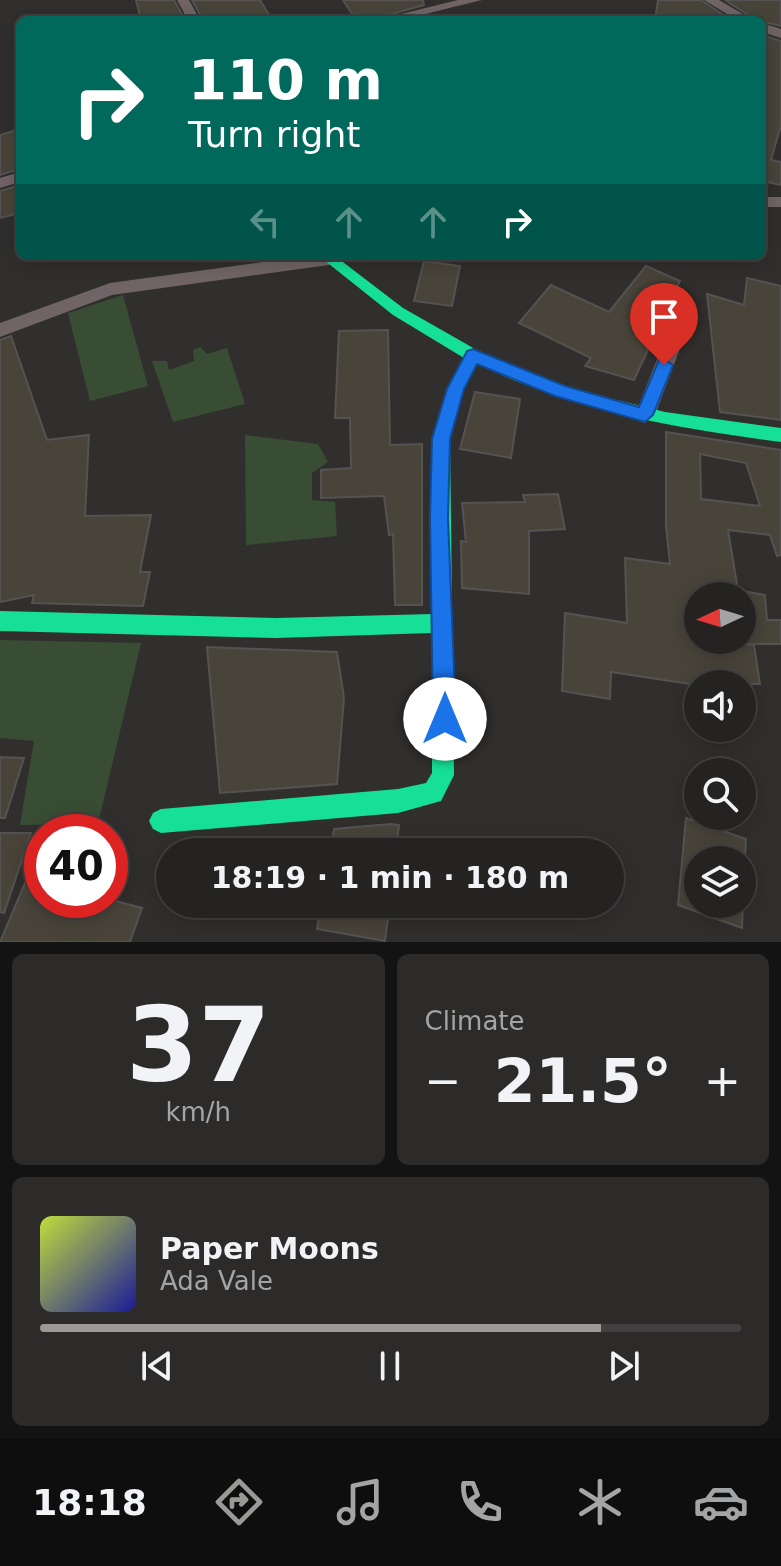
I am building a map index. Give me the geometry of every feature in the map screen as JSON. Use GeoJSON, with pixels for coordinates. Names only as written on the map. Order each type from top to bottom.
{"type":"FeatureCollection","features":[{"type":"Feature","properties":{"kind":"street"},"geometry":{"type":"LineString","coordinates":[[402,16],[476,0]]}},
{"type":"Feature","properties":{"kind":"street"},"geometry":{"type":"LineString","coordinates":[[710,0],[740,16]]}},
{"type":"Feature","properties":{"kind":"street"},"geometry":{"type":"LineString","coordinates":[[0,330],[110,289],[314,260]]}},
{"type":"Feature","properties":{"kind":"street"},"geometry":{"type":"LineString","coordinates":[[331,260],[403,315],[473,355],[561,392],[645,415],[781,435]]}},
{"type":"Feature","properties":{"kind":"street"},"geometry":{"type":"LineString","coordinates":[[645,415],[684,314]]}},
{"type":"Feature","properties":{"kind":"street"},"geometry":{"type":"LineString","coordinates":[[161,821],[398,801],[433,793],[443,775],[441,439],[456,389],[473,355]]}},
{"type":"Feature","properties":{"kind":"street"},"geometry":{"type":"LineString","coordinates":[[0,621],[230,629],[335,629],[442,623]]}},
{"type":"Feature","properties":{"kind":"green space"},"geometry":{"type":"Polygon","coordinates":[[[123,295],[148,386],[90,401],[68,313],[123,295]]]}},
{"type":"Feature","properties":{"kind":"green space"},"geometry":{"type":"Polygon","coordinates":[[[200,347],[207,354],[227,348],[245,404],[173,422],[152,361],[167,361],[169,370],[194,361],[193,350],[200,347]]]}},
{"type":"Feature","properties":{"kind":"green space"},"geometry":{"type":"Polygon","coordinates":[[[245,435],[318,444],[328,462],[312,473],[312,500],[335,502],[337,536],[246,545],[245,435]]]}},
{"type":"Feature","properties":{"kind":"green space"},"geometry":{"type":"Polygon","coordinates":[[[0,640],[141,643],[100,814],[24,814],[24,825],[20,825],[34,741],[0,738],[0,640]]]}},
{"type":"Feature","properties":{"kind":"building"},"geometry":{"type":"Polygon","coordinates":[[[136,0],[174,0],[183,16],[140,16],[136,0]]]}},
{"type":"Feature","properties":{"kind":"building"},"geometry":{"type":"Polygon","coordinates":[[[192,0],[260,0],[270,16],[201,16],[192,0]]]}},
{"type":"Feature","properties":{"kind":"building"},"geometry":{"type":"Polygon","coordinates":[[[343,0],[423,0],[424,5],[385,16],[353,16],[343,0]]]}},
{"type":"Feature","properties":{"kind":"building"},"geometry":{"type":"Polygon","coordinates":[[[658,0],[701,0],[725,16],[656,16],[658,0]]]}},
{"type":"Feature","properties":{"kind":"building"},"geometry":{"type":"Polygon","coordinates":[[[725,0],[781,0],[781,26],[766,22],[766,16],[750,16],[725,0]]]}},
{"type":"Feature","properties":{"kind":"building"},"geometry":{"type":"Polygon","coordinates":[[[766,36],[781,41],[781,125],[771,160],[781,162],[781,185],[766,182],[766,36]]]}},
{"type":"Feature","properties":{"kind":"building"},"geometry":{"type":"Polygon","coordinates":[[[16,130],[16,170],[0,175],[0,135],[16,130]]]}},
{"type":"Feature","properties":{"kind":"building"},"geometry":{"type":"Polygon","coordinates":[[[16,186],[16,214],[0,218],[0,191],[16,186]]]}},
{"type":"Feature","properties":{"kind":"building"},"geometry":{"type":"Polygon","coordinates":[[[424,261],[460,266],[452,306],[414,301],[424,261]]]}},
{"type":"Feature","properties":{"kind":"building"},"geometry":{"type":"Polygon","coordinates":[[[646,266],[680,281],[634,380],[585,366],[591,358],[519,323],[551,285],[609,312],[646,266]]]}},
{"type":"Feature","properties":{"kind":"building"},"geometry":{"type":"Polygon","coordinates":[[[747,278],[781,286],[781,420],[720,412],[707,294],[744,305],[747,278]]]}},
{"type":"Feature","properties":{"kind":"building"},"geometry":{"type":"Polygon","coordinates":[[[388,330],[390,445],[422,444],[422,605],[395,605],[393,534],[389,535],[384,496],[321,498],[321,470],[351,468],[350,418],[335,418],[339,331],[388,330]]]}},
{"type":"Feature","properties":{"kind":"building"},"geometry":{"type":"Polygon","coordinates":[[[11,336],[47,440],[89,435],[85,516],[151,515],[140,572],[150,572],[143,606],[32,603],[34,595],[0,602],[0,340],[11,336]]]}},
{"type":"Feature","properties":{"kind":"building"},"geometry":{"type":"Polygon","coordinates":[[[475,392],[520,399],[511,458],[460,449],[475,392]]]}},
{"type":"Feature","properties":{"kind":"building"},"geometry":{"type":"Polygon","coordinates":[[[666,432],[781,450],[781,555],[777,556],[770,535],[728,530],[737,582],[684,582],[684,654],[755,654],[760,684],[756,684],[756,670],[684,670],[684,683],[611,672],[610,699],[562,691],[565,613],[627,623],[625,558],[670,564],[666,526],[666,432]],[[700,454],[701,499],[760,506],[746,463],[700,454]]]}},
{"type":"Feature","properties":{"kind":"building"},"geometry":{"type":"Polygon","coordinates":[[[558,494],[565,529],[529,531],[529,594],[462,588],[461,541],[466,542],[462,503],[525,502],[523,495],[558,494]]]}},
{"type":"Feature","properties":{"kind":"building"},"geometry":{"type":"Polygon","coordinates":[[[756,593],[765,595],[767,620],[781,620],[781,644],[756,644],[756,593]]]}},
{"type":"Feature","properties":{"kind":"building"},"geometry":{"type":"Polygon","coordinates":[[[207,647],[337,652],[344,698],[337,784],[220,793],[207,647]]]}},
{"type":"Feature","properties":{"kind":"building"},"geometry":{"type":"Polygon","coordinates":[[[0,757],[24,758],[5,818],[0,818],[0,757]]]}},
{"type":"Feature","properties":{"kind":"building"},"geometry":{"type":"Polygon","coordinates":[[[399,825],[398,838],[332,838],[334,829],[399,825]]]}},
{"type":"Feature","properties":{"kind":"building"},"geometry":{"type":"Polygon","coordinates":[[[685,830],[720,830],[746,839],[746,846],[684,846],[684,907],[678,905],[685,830]]]}},
{"type":"Feature","properties":{"kind":"building"},"geometry":{"type":"Polygon","coordinates":[[[0,833],[24,833],[24,854],[4,913],[0,912],[0,833]]]}},
{"type":"Feature","properties":{"kind":"building"},"geometry":{"type":"Polygon","coordinates":[[[24,885],[24,918],[128,918],[128,904],[142,908],[130,942],[0,942],[24,885]]]}},
{"type":"Feature","properties":{"kind":"building"},"geometry":{"type":"Polygon","coordinates":[[[319,918],[388,918],[385,941],[317,929],[319,918]]]}},
{"type":"Feature","properties":{"kind":"building"},"geometry":{"type":"Polygon","coordinates":[[[714,918],[742,918],[742,928],[714,918]]]}},
{"type":"Feature","properties":{"kind":"traffic: fast"},"geometry":{"type":"LineString","coordinates":[[331,260],[398,312],[437,336],[518,376],[561,393],[649,416],[781,435]]}},
{"type":"Feature","properties":{"kind":"traffic: fast"},"geometry":{"type":"LineString","coordinates":[[161,821],[398,801],[433,793],[443,775],[441,439],[456,389],[473,355]]}},
{"type":"Feature","properties":{"kind":"traffic: fast"},"geometry":{"type":"LineString","coordinates":[[0,621],[276,628],[442,623]]}},
{"type":"Feature","properties":{"kind":"route"},"geometry":{"type":"LineString","coordinates":[[445,719],[439,518],[441,439],[456,389],[473,355],[561,392],[645,415],[664,365]]}}]}
